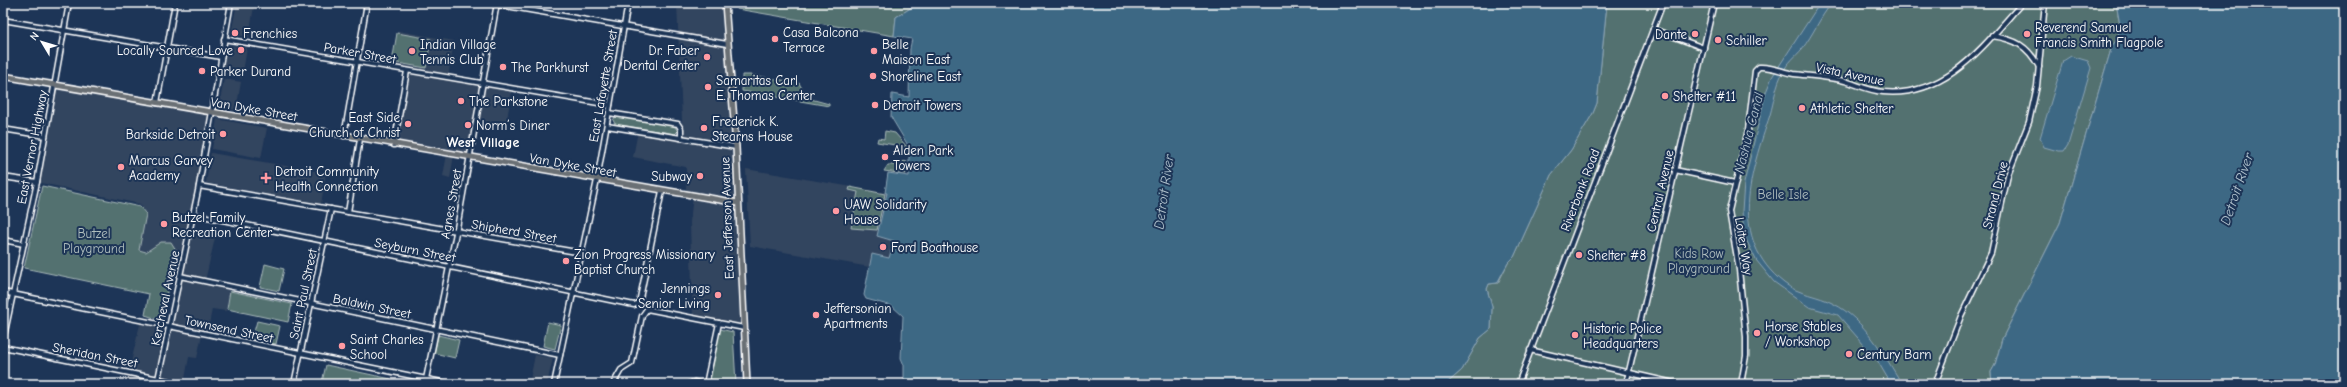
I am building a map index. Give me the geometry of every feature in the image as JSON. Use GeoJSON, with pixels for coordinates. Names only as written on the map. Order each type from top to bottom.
{"type":"FeatureCollection","features":[{"type":"Feature","properties":{"kind":"main road","name":"East Jefferson Avenue"},"geometry":{"type":"LineString","coordinates":[[725,3],[736,147],[747,384]]}},
{"type":"Feature","properties":{"kind":"main road","name":"Van Dyke Street"},"geometry":{"type":"LineString","coordinates":[[3,76],[394,145],[738,203]]}},
{"type":"Feature","properties":{"kind":"street","name":"East Vernor Highway"},"geometry":{"type":"LineString","coordinates":[[3,341],[37,182],[69,3]]}},
{"type":"Feature","properties":{"kind":"street"},"geometry":{"type":"LineString","coordinates":[[157,103],[175,3]]}},
{"type":"Feature","properties":{"kind":"street","name":"Kercheval Avenue"},"geometry":{"type":"LineString","coordinates":[[157,384],[199,186],[231,3]]}},
{"type":"Feature","properties":{"kind":"street"},"geometry":{"type":"LineString","coordinates":[[344,136],[367,3]]}},
{"type":"Feature","properties":{"kind":"street"},"geometry":{"type":"LineString","coordinates":[[488,3],[727,44]]}},
{"type":"Feature","properties":{"kind":"street","name":"East Lafayette Street"},"geometry":{"type":"LineString","coordinates":[[554,384],[597,180],[610,113],[628,3]]}},
{"type":"Feature","properties":{"kind":"street","name":"Riverbank Road"},"geometry":{"type":"LineString","coordinates":[[1518,384],[1663,3]]}},
{"type":"Feature","properties":{"kind":"street","name":"Central Avenue"},"geometry":{"type":"LineString","coordinates":[[1626,384],[1714,3]]}},
{"type":"Feature","properties":{"kind":"street","name":"Vista Avenue"},"geometry":{"type":"LineString","coordinates":[[1759,67],[1785,72],[1822,76],[1877,91],[1906,92],[1930,85],[1953,74],[1992,36],[2022,3]]}},
{"type":"Feature","properties":{"kind":"street","name":"Strand Drive"},"geometry":{"type":"LineString","coordinates":[[1935,384],[1961,316],[1991,253],[2008,175],[2029,122],[2039,67],[2045,3]]}},
{"type":"Feature","properties":{"kind":"street","name":"Agnes Street"},"geometry":{"type":"LineString","coordinates":[[425,384],[470,158],[496,4]]}},
{"type":"Feature","properties":{"kind":"street"},"geometry":{"type":"LineString","coordinates":[[3,20],[221,57]]}},
{"type":"Feature","properties":{"kind":"street"},"geometry":{"type":"LineString","coordinates":[[1653,28],[1704,48]]}},
{"type":"Feature","properties":{"kind":"street"},"geometry":{"type":"LineString","coordinates":[[1992,36],[2008,38],[2021,44],[2039,67]]}},
{"type":"Feature","properties":{"kind":"street","name":"Parker Street"},"geometry":{"type":"LineString","coordinates":[[224,39],[610,106]]}},
{"type":"Feature","properties":{"kind":"street","name":"Loiter Way"},"geometry":{"type":"LineString","coordinates":[[1741,384],[1746,356],[1746,337],[1739,270],[1728,218],[1748,130],[1753,77],[1759,67]]}},
{"type":"Feature","properties":{"kind":"street"},"geometry":{"type":"LineString","coordinates":[[394,145],[407,71]]}},
{"type":"Feature","properties":{"kind":"street"},"geometry":{"type":"LineString","coordinates":[[610,113],[678,124],[681,129],[682,138]]}},
{"type":"Feature","properties":{"kind":"street"},"geometry":{"type":"LineString","coordinates":[[607,126],[736,147]]}},
{"type":"Feature","properties":{"kind":"street"},"geometry":{"type":"LineString","coordinates":[[3,129],[45,136]]}},
{"type":"Feature","properties":{"kind":"street"},"geometry":{"type":"LineString","coordinates":[[348,212],[360,139]]}},
{"type":"Feature","properties":{"kind":"street"},"geometry":{"type":"LineString","coordinates":[[1676,170],[1735,183]]}},
{"type":"Feature","properties":{"kind":"street"},"geometry":{"type":"LineString","coordinates":[[3,176],[37,182]]}},
{"type":"Feature","properties":{"kind":"street"},"geometry":{"type":"LineString","coordinates":[[199,186],[331,209]]}},
{"type":"Feature","properties":{"kind":"street","name":"Seyburn Street"},"geometry":{"type":"LineString","coordinates":[[193,214],[634,305],[639,303],[662,191]]}},
{"type":"Feature","properties":{"kind":"street","name":"Shipherd Street"},"geometry":{"type":"LineString","coordinates":[[331,209],[582,253]]}},
{"type":"Feature","properties":{"kind":"street","name":"Saint Paul Street"},"geometry":{"type":"LineString","coordinates":[[294,384],[331,209]]}},
{"type":"Feature","properties":{"kind":"street"},"geometry":{"type":"LineString","coordinates":[[3,240],[24,244]]}},
{"type":"Feature","properties":{"kind":"street","name":"Baldwin Street"},"geometry":{"type":"LineString","coordinates":[[180,276],[560,355]]}},
{"type":"Feature","properties":{"kind":"street","name":"Townsend Street"},"geometry":{"type":"LineString","coordinates":[[3,292],[451,384]]}},
{"type":"Feature","properties":{"kind":"street"},"geometry":{"type":"LineString","coordinates":[[613,384],[621,370],[632,363],[642,316],[645,310],[650,309],[744,328]]}},
{"type":"Feature","properties":{"kind":"street"},"geometry":{"type":"LineString","coordinates":[[688,384],[694,382],[705,384],[719,323]]}},
{"type":"Feature","properties":{"kind":"street","name":"Sheridan Street"},"geometry":{"type":"LineString","coordinates":[[3,347],[183,384]]}},
{"type":"Feature","properties":{"kind":"street"},"geometry":{"type":"LineString","coordinates":[[1530,350],[1678,384]]}},
{"type":"Feature","properties":{"kind":"shaded area"},"geometry":{"type":"Polygon","coordinates":[[[237,3],[254,6],[249,37],[231,34],[237,3]]]}},
{"type":"Feature","properties":{"kind":"shaded area"},"geometry":{"type":"Polygon","coordinates":[[[677,3],[725,3],[733,116],[744,328],[693,318],[690,222],[693,196],[686,195],[686,167],[633,157],[638,131],[681,138],[682,120],[677,3]]]}},
{"type":"Feature","properties":{"kind":"shaded area"},"geometry":{"type":"Polygon","coordinates":[[[399,31],[454,41],[448,78],[512,89],[506,125],[476,120],[470,158],[454,155],[450,178],[443,176],[447,154],[394,145],[407,71],[392,68],[399,31]]]}},
{"type":"Feature","properties":{"kind":"shaded area"},"geometry":{"type":"Polygon","coordinates":[[[227,45],[247,48],[242,78],[222,74],[227,45]]]}},
{"type":"Feature","properties":{"kind":"shaded area"},"geometry":{"type":"Polygon","coordinates":[[[224,79],[241,82],[236,110],[219,107],[224,79]]]}},
{"type":"Feature","properties":{"kind":"shaded area","name":"Marcus Garvey Academy"},"geometry":{"type":"Polygon","coordinates":[[[54,85],[211,112],[189,232],[215,238],[205,281],[231,287],[226,311],[212,309],[207,335],[202,334],[197,358],[189,357],[184,384],[126,384],[141,320],[169,326],[185,252],[176,250],[170,242],[161,242],[146,252],[139,250],[146,214],[140,204],[37,182],[54,85]]]}},
{"type":"Feature","properties":{"kind":"shaded area"},"geometry":{"type":"Polygon","coordinates":[[[217,119],[267,128],[261,158],[212,149],[217,119]]]}},
{"type":"Feature","properties":{"kind":"shaded area","name":"Detroit Community Health Connection"},"geometry":{"type":"Polygon","coordinates":[[[211,153],[326,173],[321,204],[206,183],[211,153]]]}},
{"type":"Feature","properties":{"kind":"shaded area"},"geometry":{"type":"Polygon","coordinates":[[[746,169],[887,193],[877,236],[894,240],[889,258],[872,254],[870,267],[750,246],[746,169]]]}},
{"type":"Feature","properties":{"kind":"shaded area"},"geometry":{"type":"Polygon","coordinates":[[[535,355],[553,358],[547,384],[536,384],[536,381],[530,380],[535,355]]]}},
{"type":"Feature","properties":{"kind":"green space"},"geometry":{"type":"Polygon","coordinates":[[[736,3],[919,3],[896,17],[894,36],[737,9],[736,3]]]}},
{"type":"Feature","properties":{"kind":"green space","name":"Belle Isle"},"geometry":{"type":"Polygon","coordinates":[[[1607,3],[2116,3],[2120,25],[2118,38],[2112,46],[2060,223],[2002,339],[1995,365],[1991,372],[1992,384],[1446,384],[1462,370],[1480,338],[1491,329],[1492,307],[1487,289],[1489,284],[1498,283],[1508,263],[1514,257],[1551,175],[1571,150],[1593,113],[1597,103],[1607,3]]]}},
{"type":"Feature","properties":{"kind":"green space","name":"Indian Village Tennis Club"},"geometry":{"type":"Polygon","coordinates":[[[397,33],[431,39],[426,68],[392,62],[397,33]]]}},
{"type":"Feature","properties":{"kind":"green space"},"geometry":{"type":"Polygon","coordinates":[[[742,75],[752,75],[799,83],[807,98],[829,104],[829,106],[742,91],[742,75]]]}},
{"type":"Feature","properties":{"kind":"green space"},"geometry":{"type":"Polygon","coordinates":[[[616,116],[674,126],[678,131],[675,134],[615,124],[613,120],[616,116]]]}},
{"type":"Feature","properties":{"kind":"green space"},"geometry":{"type":"Polygon","coordinates":[[[885,131],[895,133],[907,147],[877,142],[878,138],[884,139],[885,131]]]}},
{"type":"Feature","properties":{"kind":"green space"},"geometry":{"type":"Polygon","coordinates":[[[903,161],[907,162],[906,174],[884,171],[888,165],[902,165],[903,161]]]}},
{"type":"Feature","properties":{"kind":"green space","name":"Butzel Playground"},"geometry":{"type":"Polygon","coordinates":[[[42,186],[140,207],[146,214],[139,250],[146,252],[161,242],[171,242],[176,250],[161,320],[145,315],[149,294],[24,268],[42,186]]]}},
{"type":"Feature","properties":{"kind":"green space"},"geometry":{"type":"Polygon","coordinates":[[[850,187],[885,194],[877,230],[851,228],[858,192],[849,190],[850,187]]]}},
{"type":"Feature","properties":{"kind":"green space"},"geometry":{"type":"Polygon","coordinates":[[[265,264],[284,269],[279,291],[260,287],[265,264]]]}},
{"type":"Feature","properties":{"kind":"green space"},"geometry":{"type":"Polygon","coordinates":[[[230,291],[292,304],[288,322],[227,309],[230,291]]]}},
{"type":"Feature","properties":{"kind":"green space"},"geometry":{"type":"Polygon","coordinates":[[[257,321],[280,326],[276,344],[252,339],[257,321]]]}},
{"type":"Feature","properties":{"kind":"green space"},"geometry":{"type":"Polygon","coordinates":[[[548,322],[561,325],[555,349],[543,346],[548,322]]]}},
{"type":"Feature","properties":{"kind":"green space"},"geometry":{"type":"Polygon","coordinates":[[[720,329],[733,332],[736,384],[710,379],[720,329]]]}},
{"type":"Feature","properties":{"kind":"green space"},"geometry":{"type":"Polygon","coordinates":[[[438,335],[459,340],[455,358],[434,353],[438,335]]]}},
{"type":"Feature","properties":{"kind":"green space"},"geometry":{"type":"Polygon","coordinates":[[[326,365],[391,379],[390,384],[322,382],[326,365]]]}},
{"type":"Feature","properties":{"kind":"water","name":"Detroit River"},"geometry":{"type":"Polygon","coordinates":[[[919,3],[1607,3],[1597,103],[1593,113],[1571,150],[1551,175],[1514,257],[1508,263],[1497,283],[1489,284],[1487,289],[1492,307],[1491,329],[1480,338],[1462,370],[1446,384],[904,384],[904,365],[901,358],[903,316],[892,306],[866,299],[864,295],[872,254],[889,258],[894,241],[877,236],[887,193],[885,193],[888,173],[909,176],[909,147],[891,117],[892,94],[909,97],[910,48],[912,39],[894,36],[896,17],[919,3]]]}},
{"type":"Feature","properties":{"kind":"water"},"geometry":{"type":"Polygon","coordinates":[[[1820,3],[1832,3],[1806,44],[1785,69],[1777,87],[1751,181],[1748,204],[1750,225],[1755,246],[1766,265],[1790,287],[1802,293],[1828,301],[1855,319],[1873,339],[1902,384],[1891,384],[1877,360],[1838,315],[1809,307],[1774,282],[1756,260],[1744,235],[1742,211],[1744,183],[1766,92],[1772,77],[1820,3]]]}},
{"type":"Feature","properties":{"kind":"water","name":"Detroit River"},"geometry":{"type":"Polygon","coordinates":[[[2116,3],[2344,3],[2344,384],[1992,384],[1991,372],[1995,365],[2002,339],[2060,223],[2112,46],[2118,38],[2120,25],[2116,3]]]}},
{"type":"Feature","properties":{"kind":"water"},"geometry":{"type":"Polygon","coordinates":[[[2071,56],[2088,61],[2091,68],[2068,145],[2064,151],[2058,151],[2044,147],[2040,138],[2063,61],[2071,56]]]}},
{"type":"Feature","properties":{"kind":"place","name":"Frenchies"},"geometry":{"type":"Point","coordinates":[235,33]}},
{"type":"Feature","properties":{"kind":"place","name":"Dante"},"geometry":{"type":"Point","coordinates":[1695,34]}},
{"type":"Feature","properties":{"kind":"place","name":"Reverend Samuel Francis Smith Flagpole"},"geometry":{"type":"Point","coordinates":[2027,34]}},
{"type":"Feature","properties":{"kind":"place","name":"Casa Balcona Terrace"},"geometry":{"type":"Point","coordinates":[775,39]}},
{"type":"Feature","properties":{"kind":"place","name":"Schiller"},"geometry":{"type":"Point","coordinates":[1718,40]}},
{"type":"Feature","properties":{"kind":"place","name":"Locally Sourced Love"},"geometry":{"type":"Point","coordinates":[241,50]}},
{"type":"Feature","properties":{"kind":"place","name":"Indian Village Tennis Club"},"geometry":{"type":"Point","coordinates":[412,51]}},
{"type":"Feature","properties":{"kind":"place","name":"Belle Maison East"},"geometry":{"type":"Point","coordinates":[874,51]}},
{"type":"Feature","properties":{"kind":"place","name":"Dr. Faber Dental Center"},"geometry":{"type":"Point","coordinates":[707,57]}},
{"type":"Feature","properties":{"kind":"place","name":"The Parkhurst"},"geometry":{"type":"Point","coordinates":[503,67]}},
{"type":"Feature","properties":{"kind":"place","name":"Parker Durand"},"geometry":{"type":"Point","coordinates":[202,71]}},
{"type":"Feature","properties":{"kind":"place","name":"Shoreline East"},"geometry":{"type":"Point","coordinates":[873,76]}},
{"type":"Feature","properties":{"kind":"place","name":"Samaritas Carl E. Thomas Center"},"geometry":{"type":"Point","coordinates":[708,87]}},
{"type":"Feature","properties":{"kind":"place","name":"Shelter #11"},"geometry":{"type":"Point","coordinates":[1665,96]}},
{"type":"Feature","properties":{"kind":"place","name":"The Parkstone"},"geometry":{"type":"Point","coordinates":[461,101]}},
{"type":"Feature","properties":{"kind":"place","name":"Detroit Towers"},"geometry":{"type":"Point","coordinates":[875,105]}},
{"type":"Feature","properties":{"kind":"place","name":"Athletic Shelter"},"geometry":{"type":"Point","coordinates":[1802,108]}},
{"type":"Feature","properties":{"kind":"place","name":"East Side Church of Christ"},"geometry":{"type":"Point","coordinates":[408,124]}},
{"type":"Feature","properties":{"kind":"place","name":"Norm’s Diner"},"geometry":{"type":"Point","coordinates":[468,125]}},
{"type":"Feature","properties":{"kind":"place","name":"Frederick K. Stearns House"},"geometry":{"type":"Point","coordinates":[704,128]}},
{"type":"Feature","properties":{"kind":"place","name":"Barkside Detroit"},"geometry":{"type":"Point","coordinates":[223,134]}},
{"type":"Feature","properties":{"kind":"place","name":"Alden Park Towers"},"geometry":{"type":"Point","coordinates":[885,157]}},
{"type":"Feature","properties":{"kind":"place","name":"Marcus Garvey Academy"},"geometry":{"type":"Point","coordinates":[121,167]}},
{"type":"Feature","properties":{"kind":"place","name":"Subway"},"geometry":{"type":"Point","coordinates":[700,176]}},
{"type":"Feature","properties":{"kind":"place","name":"Detroit Community Health Connection"},"geometry":{"type":"Point","coordinates":[266,178]}},
{"type":"Feature","properties":{"kind":"place","name":"UAW Solidarity House"},"geometry":{"type":"Point","coordinates":[836,211]}},
{"type":"Feature","properties":{"kind":"place","name":"Butzel Family Recreation Center"},"geometry":{"type":"Point","coordinates":[164,224]}},
{"type":"Feature","properties":{"kind":"place","name":"Ford Boathouse"},"geometry":{"type":"Point","coordinates":[883,247]}},
{"type":"Feature","properties":{"kind":"place","name":"Shelter #8"},"geometry":{"type":"Point","coordinates":[1579,255]}},
{"type":"Feature","properties":{"kind":"place","name":"Zion Progress Missionary Baptist Church"},"geometry":{"type":"Point","coordinates":[566,261]}},
{"type":"Feature","properties":{"kind":"place","name":"Jennings Senior Living"},"geometry":{"type":"Point","coordinates":[718,295]}},
{"type":"Feature","properties":{"kind":"place","name":"Jeffersonian Apartments"},"geometry":{"type":"Point","coordinates":[816,315]}},
{"type":"Feature","properties":{"kind":"place","name":"Horse Stables / Workshop"},"geometry":{"type":"Point","coordinates":[1757,333]}},
{"type":"Feature","properties":{"kind":"place","name":"Historic Police Headquarters"},"geometry":{"type":"Point","coordinates":[1575,335]}},
{"type":"Feature","properties":{"kind":"place","name":"Saint Charles School"},"geometry":{"type":"Point","coordinates":[342,346]}},
{"type":"Feature","properties":{"kind":"place","name":"Century Barn"},"geometry":{"type":"Point","coordinates":[1849,354]}},
{"type":"Feature","properties":{"kind":"district","name":"West Village"},"geometry":{"type":"Point","coordinates":[483,142]}},
{"type":"Feature","properties":{"kind":"water label","name":"Nashua Canal"},"geometry":{"type":"Point","coordinates":[1749,133]}},
{"type":"Feature","properties":{"kind":"park label","name":"Kids Row Playground"},"geometry":{"type":"Point","coordinates":[1699,260]}}]}
